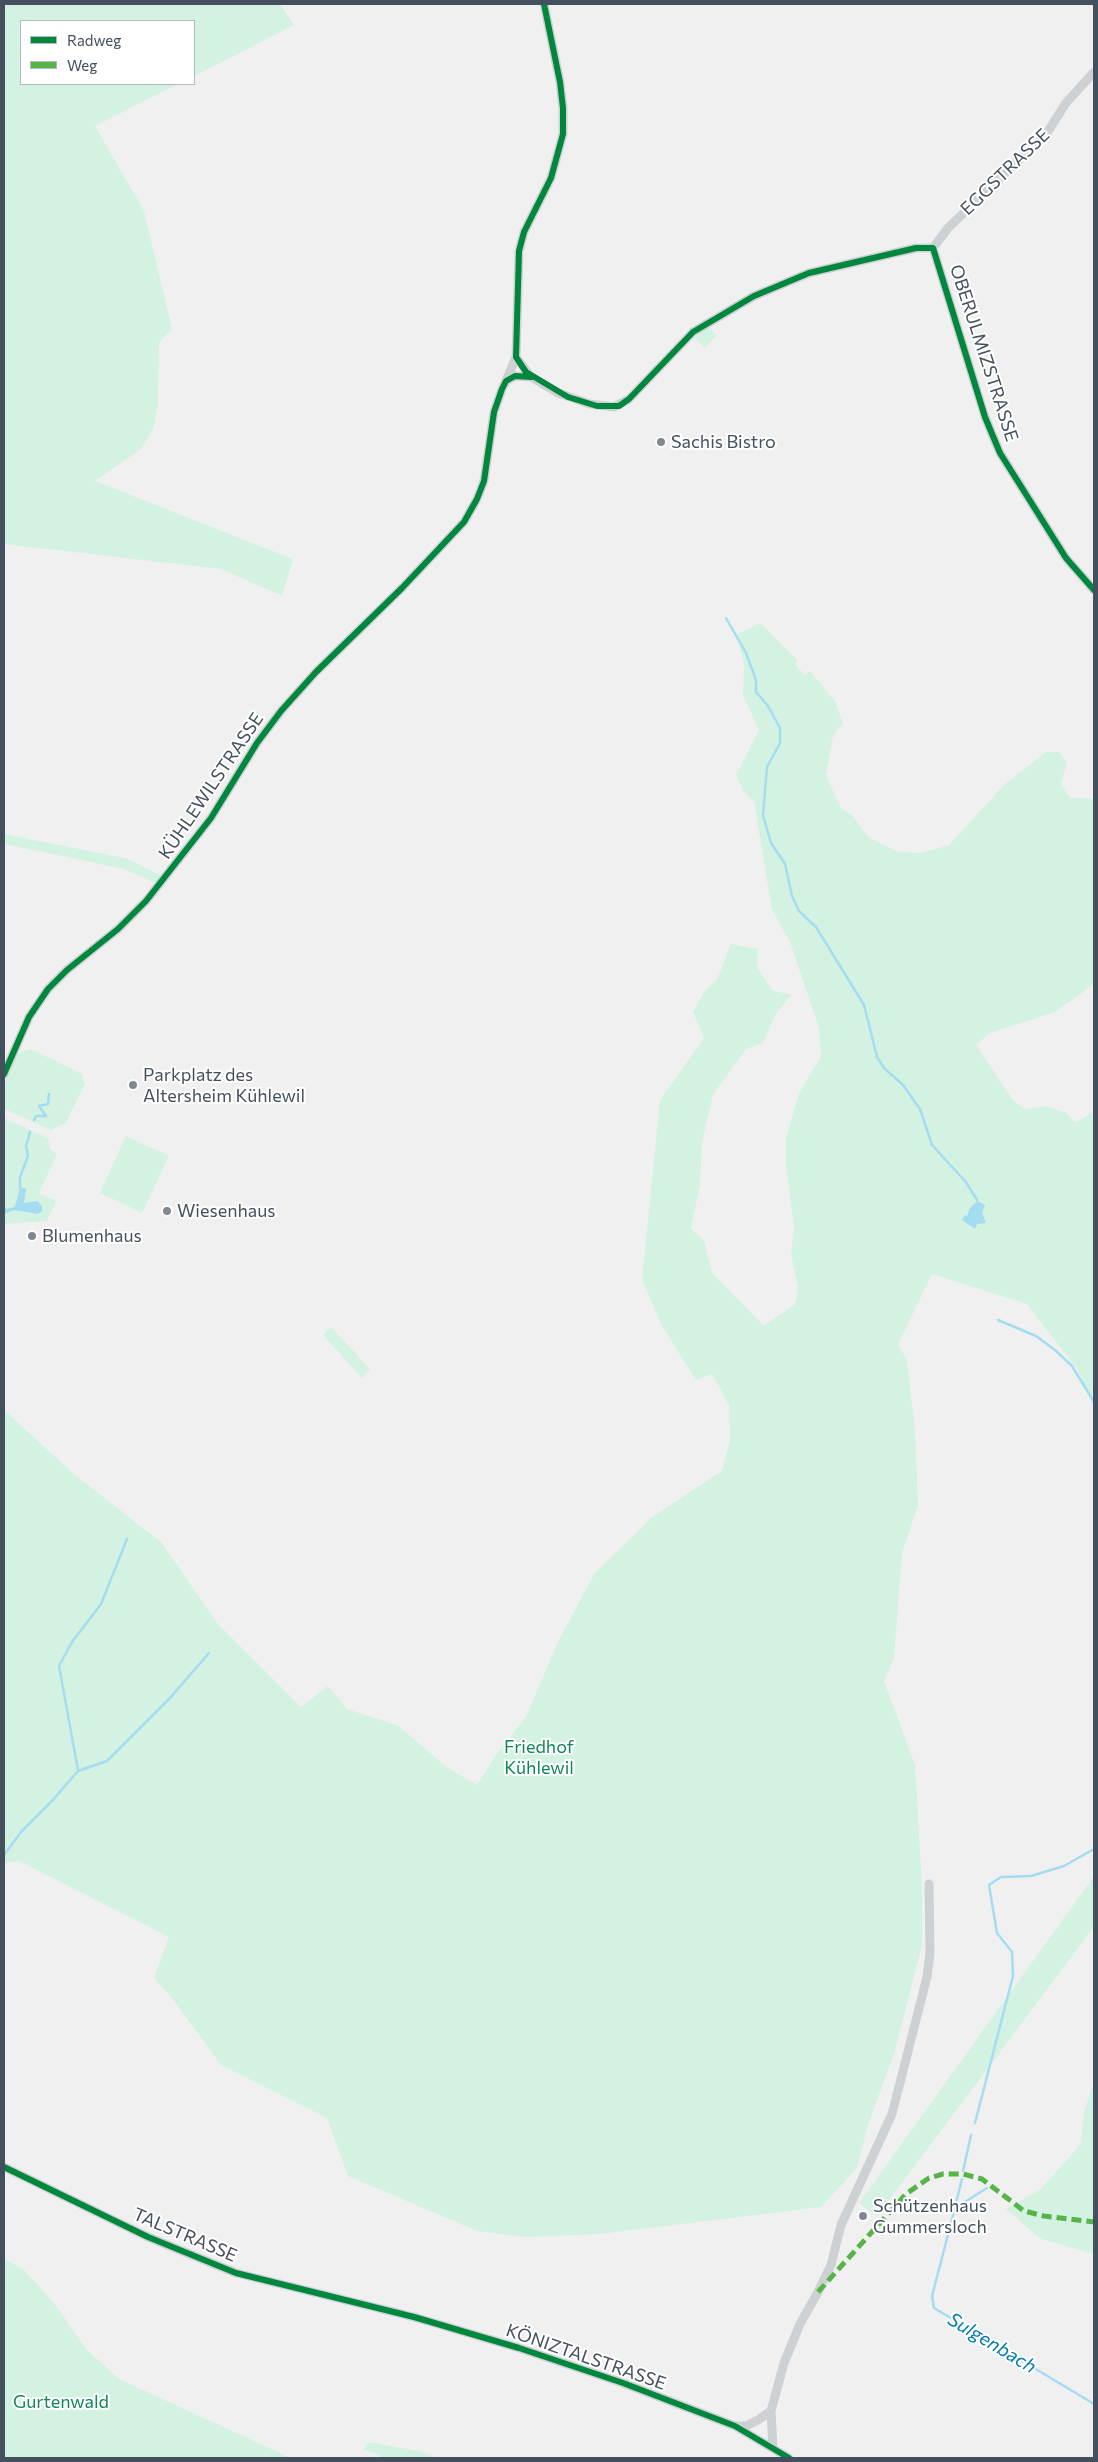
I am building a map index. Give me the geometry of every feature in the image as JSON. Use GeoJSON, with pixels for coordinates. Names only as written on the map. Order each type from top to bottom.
{"type":"FeatureCollection","features":[{"type":"Feature","properties":{"kind":"street"},"geometry":{"type":"LineString","coordinates":[[544,4],[560,82],[563,134],[551,178],[531,216],[519,251],[516,357],[531,376],[558,393],[603,407],[619,406],[629,399],[693,332],[754,296],[809,273],[916,248],[933,248]]}},
{"type":"Feature","properties":{"kind":"street","name":"EGGSTRASSE"},"geometry":{"type":"LineString","coordinates":[[933,248],[948,228],[1047,133],[1066,103],[1094,72]]}},
{"type":"Feature","properties":{"kind":"street","name":"OBERULMIZSTRASSE"},"geometry":{"type":"LineString","coordinates":[[933,248],[982,408],[1000,453],[1066,558],[1094,590]]}},
{"type":"Feature","properties":{"kind":"street","name":"KÜHLEWILSTRASSE"},"geometry":{"type":"LineString","coordinates":[[4,1074],[29,1016],[48,989],[67,970],[118,929],[146,901],[207,824],[257,743],[280,712],[316,672],[402,588],[464,522],[477,499],[484,481],[494,412],[516,357]]}},
{"type":"Feature","properties":{"kind":"street"},"geometry":{"type":"LineString","coordinates":[[506,381],[518,375],[531,376]]}},
{"type":"Feature","properties":{"kind":"street"},"geometry":{"type":"LineString","coordinates":[[773,2448],[771,2411],[787,2355],[800,2324],[831,2265],[841,2225],[892,2114],[927,1977],[930,1954],[928,1884]]}},
{"type":"Feature","properties":{"kind":"street","name":"TALSTRASSE"},"geometry":{"type":"LineString","coordinates":[[4,2167],[148,2237],[212,2264],[265,2282],[364,2304]]}},
{"type":"Feature","properties":{"kind":"street","name":"KÖNIZTALSTRASSE"},"geometry":{"type":"LineString","coordinates":[[364,2304],[519,2348],[623,2383],[735,2426],[789,2458]]}},
{"type":"Feature","properties":{"kind":"street"},"geometry":{"type":"LineString","coordinates":[[735,2426],[746,2426],[771,2411]]}},
{"type":"Feature","properties":{"kind":"green space"},"geometry":{"type":"Polygon","coordinates":[[[4,4],[280,4],[294,25],[195,75],[195,20],[20,20],[20,85],[176,85],[95,126],[144,211],[172,329],[159,343],[158,404],[154,427],[141,449],[95,481],[293,559],[282,596],[221,569],[4,544],[4,4]]]}},
{"type":"Feature","properties":{"kind":"green space"},"geometry":{"type":"Polygon","coordinates":[[[707,326],[717,335],[705,348],[695,338],[707,326]]]}},
{"type":"Feature","properties":{"kind":"green space","name":"Friedhof Kühlewil"},"geometry":{"type":"Polygon","coordinates":[[[761,623],[797,660],[795,665],[805,675],[810,671],[835,701],[843,723],[833,736],[826,776],[841,808],[852,815],[868,837],[898,852],[922,853],[949,845],[1004,785],[1046,752],[1059,752],[1067,762],[1061,785],[1070,798],[1094,799],[1094,984],[1055,1012],[990,1033],[976,1045],[1012,1099],[1024,1109],[1048,1106],[1066,1113],[1076,1123],[1094,1111],[1094,1407],[1077,1369],[1027,1304],[932,1274],[898,1344],[907,1360],[915,1430],[918,1505],[902,1553],[894,1658],[884,1681],[915,1765],[922,1884],[922,1945],[895,2051],[868,2125],[857,2168],[821,2207],[599,2234],[526,2237],[477,2231],[348,2176],[327,2118],[221,2065],[172,1998],[154,1978],[169,1937],[19,1861],[4,1863],[4,1410],[74,1474],[162,1543],[217,1623],[301,1707],[328,1686],[347,1709],[397,1725],[447,1767],[477,1785],[496,1755],[526,1717],[557,1644],[594,1574],[651,1518],[722,1471],[730,1440],[729,1405],[712,1374],[696,1380],[662,1326],[642,1280],[660,1100],[704,1038],[693,1012],[705,990],[717,980],[731,944],[758,949],[757,967],[772,990],[791,995],[775,1015],[763,1043],[746,1049],[713,1095],[702,1142],[700,1185],[691,1229],[704,1240],[712,1273],[764,1326],[795,1304],[798,1290],[791,1254],[794,1229],[786,1164],[786,1138],[799,1093],[821,1057],[819,1028],[790,942],[772,910],[754,801],[744,792],[736,775],[759,730],[743,695],[744,666],[737,634],[761,623]]]}},
{"type":"Feature","properties":{"kind":"green space"},"geometry":{"type":"Polygon","coordinates":[[[4,834],[125,858],[163,876],[158,884],[124,869],[4,844],[4,834]]]}},
{"type":"Feature","properties":{"kind":"green space"},"geometry":{"type":"Polygon","coordinates":[[[31,1049],[82,1074],[85,1084],[66,1123],[51,1130],[4,1109],[4,1084],[17,1053],[31,1049]]]}},
{"type":"Feature","properties":{"kind":"green space"},"geometry":{"type":"Polygon","coordinates":[[[4,1118],[48,1138],[50,1149],[57,1154],[39,1193],[56,1201],[47,1221],[4,1224],[4,1118]]]}},
{"type":"Feature","properties":{"kind":"green space"},"geometry":{"type":"Polygon","coordinates":[[[126,1136],[169,1156],[142,1213],[100,1193],[126,1136]]]}},
{"type":"Feature","properties":{"kind":"green space"},"geometry":{"type":"Polygon","coordinates":[[[331,1327],[370,1369],[362,1378],[323,1335],[331,1327]]]}},
{"type":"Feature","properties":{"kind":"green space"},"geometry":{"type":"Polygon","coordinates":[[[1094,1876],[1094,1927],[877,2216],[859,2203],[1094,1876]]]}},
{"type":"Feature","properties":{"kind":"green space"},"geometry":{"type":"Polygon","coordinates":[[[1094,2081],[1094,2254],[1041,2239],[1006,2209],[1041,2189],[1081,2144],[1084,2113],[1094,2081]]]}},
{"type":"Feature","properties":{"kind":"green space","name":"Gurtenwald"},"geometry":{"type":"Polygon","coordinates":[[[4,2258],[24,2270],[54,2303],[86,2349],[119,2379],[291,2458],[4,2458],[4,2258]]]}},
{"type":"Feature","properties":{"kind":"green space"},"geometry":{"type":"Polygon","coordinates":[[[369,2442],[420,2451],[437,2458],[379,2458],[380,2455],[363,2450],[369,2442]]]}},
{"type":"Feature","properties":{"kind":"water"},"geometry":{"type":"Polygon","coordinates":[[[20,1187],[26,1189],[24,1203],[37,1201],[42,1206],[42,1211],[38,1214],[14,1210],[4,1214],[4,1207],[7,1209],[15,1207],[20,1187]]]}},
{"type":"Feature","properties":{"kind":"water"},"geometry":{"type":"Polygon","coordinates":[[[977,1201],[985,1205],[982,1213],[986,1223],[977,1224],[975,1229],[962,1220],[977,1201]]]}},
{"type":"Feature","properties":{"kind":"waterway"},"geometry":{"type":"LineString","coordinates":[[726,618],[746,653],[756,680],[756,692],[768,706],[780,728],[780,743],[767,767],[763,815],[771,843],[785,864],[792,896],[799,911],[816,927],[864,1005],[877,1057],[884,1068],[903,1085],[920,1109],[932,1145],[966,1182],[977,1200]]}},
{"type":"Feature","properties":{"kind":"waterway"},"geometry":{"type":"LineString","coordinates":[[34,1120],[36,1116],[46,1116],[39,1106],[48,1104],[49,1094]]}},
{"type":"Feature","properties":{"kind":"waterway"},"geometry":{"type":"LineString","coordinates":[[20,1187],[20,1177],[28,1156],[26,1146],[30,1132]]}},
{"type":"Feature","properties":{"kind":"waterway"},"geometry":{"type":"LineString","coordinates":[[998,1320],[1036,1336],[1055,1350],[1072,1366],[1094,1402]]}},
{"type":"Feature","properties":{"kind":"waterway"},"geometry":{"type":"LineString","coordinates":[[78,1770],[59,1666],[72,1642],[101,1604],[127,1539]]}},
{"type":"Feature","properties":{"kind":"waterway"},"geometry":{"type":"LineString","coordinates":[[4,1855],[21,1832],[78,1771],[107,1761],[170,1698],[209,1653]]}},
{"type":"Feature","properties":{"kind":"waterway"},"geometry":{"type":"LineString","coordinates":[[975,2123],[1013,1976],[1012,1952],[997,1933],[989,1885],[1001,1877],[1031,1876],[1064,1866],[1094,1849]]}},
{"type":"Feature","properties":{"kind":"waterway"},"geometry":{"type":"LineString","coordinates":[[963,2171],[971,2135]]}},
{"type":"Feature","properties":{"kind":"waterway"},"geometry":{"type":"LineString","coordinates":[[955,2207],[962,2179]]}},
{"type":"Feature","properties":{"kind":"waterway","name":"Sulgenbach"},"geometry":{"type":"LineString","coordinates":[[987,2188],[955,2208],[932,2296],[934,2308],[1094,2404]]}},
{"type":"Feature","properties":{"kind":"marked path"},"geometry":{"type":"LineString","coordinates":[[818,2292],[906,2194],[929,2178],[943,2174],[963,2174],[982,2179],[1024,2211],[1044,2216],[1094,2222]]}},
{"type":"Feature","properties":{"kind":"cycle path"},"geometry":{"type":"LineString","coordinates":[[544,4],[560,82],[563,134],[551,178],[524,232],[519,251],[516,357],[526,372],[568,397],[597,406],[619,406],[629,399],[693,332],[754,296],[809,273],[916,248],[933,248],[985,417],[1000,453],[1066,558],[1094,590]]}},
{"type":"Feature","properties":{"kind":"cycle path"},"geometry":{"type":"LineString","coordinates":[[4,1074],[29,1017],[48,989],[67,970],[118,929],[146,901],[211,818],[257,743],[281,711],[316,672],[402,588],[464,522],[477,499],[484,481],[494,412],[502,389],[506,381],[515,376],[531,377]]}},
{"type":"Feature","properties":{"kind":"cycle path"},"geometry":{"type":"LineString","coordinates":[[4,2167],[148,2237],[236,2273],[414,2317],[519,2348],[623,2383],[735,2426],[789,2458]]}},
{"type":"Feature","properties":{"kind":"place","name":"Sachis Bistro"},"geometry":{"type":"Point","coordinates":[661,442]}},
{"type":"Feature","properties":{"kind":"place","name":"Parkplatz des Altersheim Kühlewil"},"geometry":{"type":"Point","coordinates":[133,1085]}},
{"type":"Feature","properties":{"kind":"place","name":"Wiesenhaus"},"geometry":{"type":"Point","coordinates":[167,1211]}},
{"type":"Feature","properties":{"kind":"place","name":"Blumenhaus"},"geometry":{"type":"Point","coordinates":[32,1236]}},
{"type":"Feature","properties":{"kind":"place","name":"Schützenhaus Gummersloch"},"geometry":{"type":"Point","coordinates":[863,2216]}}]}
